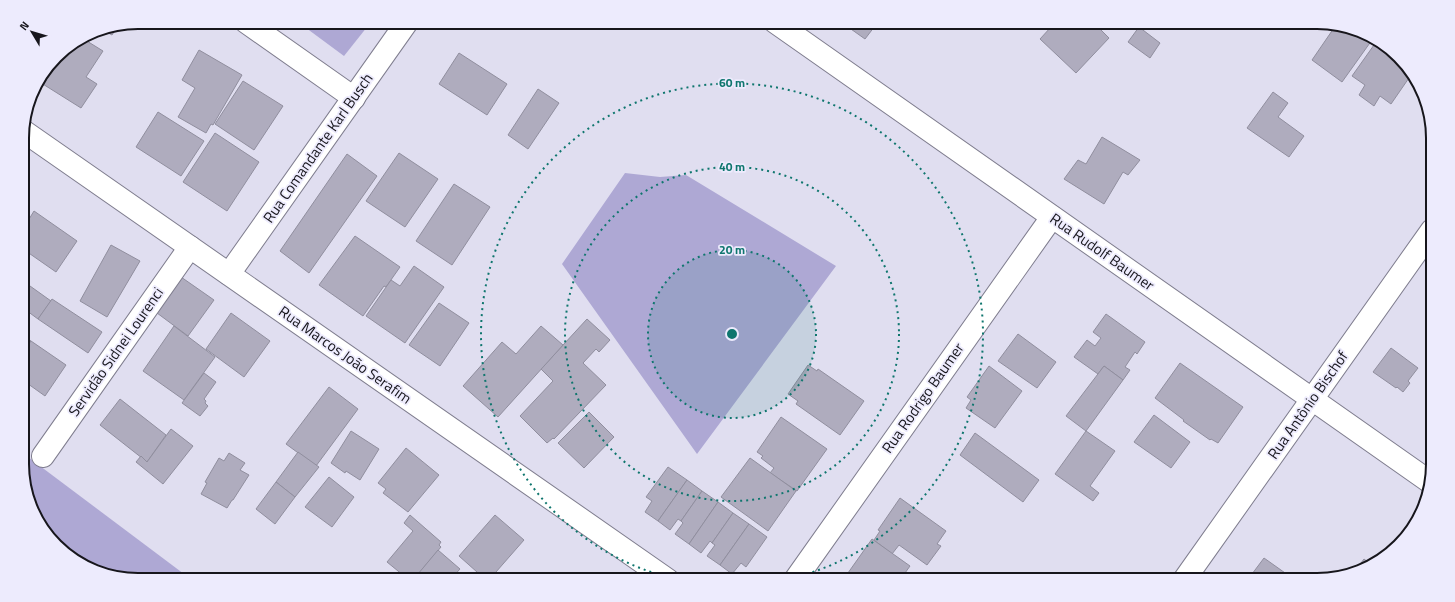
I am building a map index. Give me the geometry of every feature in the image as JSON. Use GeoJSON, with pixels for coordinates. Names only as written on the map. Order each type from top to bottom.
{"type":"FeatureCollection","features":[{"type":"Feature","properties":{"kind":"street"},"geometry":{"type":"LineString","coordinates":[[256,29],[354,98]]}},
{"type":"Feature","properties":{"kind":"street","name":"Rua Comandante Karl Busch"},"geometry":{"type":"LineString","coordinates":[[229,274],[402,29]]}},
{"type":"Feature","properties":{"kind":"street","name":"Rua Rudolf Baumer"},"geometry":{"type":"LineString","coordinates":[[785,29],[1425,478]]}},
{"type":"Feature","properties":{"kind":"street","name":"Rua Marcos João Serafim"},"geometry":{"type":"LineString","coordinates":[[29,135],[658,573]]}},
{"type":"Feature","properties":{"kind":"street","name":"Rua Rodrigo Baumer"},"geometry":{"type":"LineString","coordinates":[[800,573],[1052,217]]}},
{"type":"Feature","properties":{"kind":"street","name":"Rua Antônio Bischof"},"geometry":{"type":"LineString","coordinates":[[1189,573],[1426,238]]}},
{"type":"Feature","properties":{"kind":"street","name":"Servidão Sidnei Lourenci"},"geometry":{"type":"LineString","coordinates":[[43,456],[190,247]]}},
{"type":"Feature","properties":{"kind":"shaded area"},"geometry":{"type":"Polygon","coordinates":[[[307,29],[365,29],[344,56],[307,29]]]}},
{"type":"Feature","properties":{"kind":"shaded area"},"geometry":{"type":"Polygon","coordinates":[[[625,173],[660,177],[686,175],[836,266],[697,454],[562,264],[625,173]]]}},
{"type":"Feature","properties":{"kind":"shaded area"},"geometry":{"type":"Polygon","coordinates":[[[29,458],[183,573],[131,573],[117,571],[90,562],[77,555],[56,536],[47,525],[40,512],[31,485],[29,458]]]}},
{"type":"Feature","properties":{"kind":"building"},"geometry":{"type":"Polygon","coordinates":[[[851,29],[873,29],[865,39],[851,29]]]}},
{"type":"Feature","properties":{"kind":"building"},"geometry":{"type":"Polygon","coordinates":[[[1049,29],[1100,29],[1109,38],[1076,73],[1040,39],[1049,29]]]}},
{"type":"Feature","properties":{"kind":"building"},"geometry":{"type":"Polygon","coordinates":[[[1138,29],[1142,29],[1160,43],[1150,58],[1128,42],[1138,29]]]}},
{"type":"Feature","properties":{"kind":"building"},"geometry":{"type":"Polygon","coordinates":[[[1332,30],[1352,35],[1370,43],[1342,82],[1312,60],[1332,30]]]}},
{"type":"Feature","properties":{"kind":"building"},"geometry":{"type":"Polygon","coordinates":[[[88,41],[103,51],[86,77],[97,84],[81,108],[43,84],[47,77],[61,61],[77,47],[88,41]]]}},
{"type":"Feature","properties":{"kind":"building"},"geometry":{"type":"Polygon","coordinates":[[[1374,45],[1389,56],[1409,78],[1391,104],[1380,96],[1374,106],[1359,95],[1365,85],[1352,76],[1374,45]]]}},
{"type":"Feature","properties":{"kind":"building"},"geometry":{"type":"Polygon","coordinates":[[[199,50],[242,75],[213,125],[211,124],[206,133],[178,117],[195,88],[182,80],[199,50]]]}},
{"type":"Feature","properties":{"kind":"building"},"geometry":{"type":"Polygon","coordinates":[[[459,53],[507,84],[487,115],[439,84],[459,53]]]}},
{"type":"Feature","properties":{"kind":"building"},"geometry":{"type":"Polygon","coordinates":[[[243,81],[283,106],[254,150],[215,124],[243,81]]]}},
{"type":"Feature","properties":{"kind":"building"},"geometry":{"type":"Polygon","coordinates":[[[538,89],[559,103],[528,149],[508,135],[538,89]]]}},
{"type":"Feature","properties":{"kind":"building"},"geometry":{"type":"Polygon","coordinates":[[[1273,92],[1288,103],[1278,117],[1304,136],[1289,157],[1247,128],[1273,92]]]}},
{"type":"Feature","properties":{"kind":"building"},"geometry":{"type":"Polygon","coordinates":[[[158,112],[204,141],[181,176],[136,147],[158,112]]]}},
{"type":"Feature","properties":{"kind":"building"},"geometry":{"type":"Polygon","coordinates":[[[215,133],[259,162],[227,211],[183,182],[215,133]]]}},
{"type":"Feature","properties":{"kind":"building"},"geometry":{"type":"Polygon","coordinates":[[[1102,137],[1140,160],[1128,175],[1123,172],[1104,204],[1064,179],[1078,160],[1086,164],[1102,137]]]}},
{"type":"Feature","properties":{"kind":"building"},"geometry":{"type":"Polygon","coordinates":[[[399,153],[438,179],[405,227],[366,201],[399,153]]]}},
{"type":"Feature","properties":{"kind":"building"},"geometry":{"type":"Polygon","coordinates":[[[347,154],[377,176],[309,273],[280,251],[347,154]]]}},
{"type":"Feature","properties":{"kind":"building"},"geometry":{"type":"Polygon","coordinates":[[[454,184],[490,207],[452,265],[416,241],[454,184]]]}},
{"type":"Feature","properties":{"kind":"building"},"geometry":{"type":"Polygon","coordinates":[[[34,211],[77,241],[56,272],[29,253],[29,219],[34,211]]]}},
{"type":"Feature","properties":{"kind":"building"},"geometry":{"type":"Polygon","coordinates":[[[355,236],[400,267],[386,287],[384,286],[363,316],[319,285],[355,236]]]}},
{"type":"Feature","properties":{"kind":"building"},"geometry":{"type":"Polygon","coordinates":[[[111,245],[140,261],[107,317],[80,301],[111,245]]]}},
{"type":"Feature","properties":{"kind":"building"},"geometry":{"type":"Polygon","coordinates":[[[414,266],[444,287],[405,343],[366,316],[391,280],[400,286],[414,266]]]}},
{"type":"Feature","properties":{"kind":"building"},"geometry":{"type":"Polygon","coordinates":[[[181,277],[214,300],[188,336],[157,313],[181,277]]]}},
{"type":"Feature","properties":{"kind":"building"},"geometry":{"type":"Polygon","coordinates":[[[29,285],[51,301],[38,319],[29,312],[29,285]]]}},
{"type":"Feature","properties":{"kind":"building"},"geometry":{"type":"Polygon","coordinates":[[[52,299],[102,332],[88,353],[38,319],[52,299]]]}},
{"type":"Feature","properties":{"kind":"building"},"geometry":{"type":"Polygon","coordinates":[[[439,303],[469,323],[440,366],[409,345],[439,303]]]}},
{"type":"Feature","properties":{"kind":"building"},"geometry":{"type":"Polygon","coordinates":[[[231,313],[270,341],[244,377],[206,349],[231,313]]]}},
{"type":"Feature","properties":{"kind":"building"},"geometry":{"type":"Polygon","coordinates":[[[1106,314],[1145,342],[1137,354],[1135,352],[1125,367],[1130,370],[1123,380],[1104,366],[1098,374],[1074,357],[1087,340],[1095,346],[1101,338],[1093,332],[1106,314]]]}},
{"type":"Feature","properties":{"kind":"building"},"geometry":{"type":"Polygon","coordinates":[[[587,319],[610,340],[599,352],[596,349],[583,363],[606,385],[554,439],[553,438],[547,443],[520,416],[553,381],[541,369],[587,319]]]}},
{"type":"Feature","properties":{"kind":"building"},"geometry":{"type":"Polygon","coordinates":[[[174,326],[215,357],[184,400],[143,371],[174,326]]]}},
{"type":"Feature","properties":{"kind":"building"},"geometry":{"type":"Polygon","coordinates":[[[541,326],[563,345],[498,417],[463,386],[502,342],[516,354],[541,326]]]}},
{"type":"Feature","properties":{"kind":"building"},"geometry":{"type":"Polygon","coordinates":[[[1018,334],[1056,362],[1037,388],[998,361],[1018,334]]]}},
{"type":"Feature","properties":{"kind":"building"},"geometry":{"type":"Polygon","coordinates":[[[31,341],[66,365],[45,396],[29,385],[29,344],[31,341]]]}},
{"type":"Feature","properties":{"kind":"building"},"geometry":{"type":"Polygon","coordinates":[[[1391,348],[1418,368],[1408,381],[1410,383],[1403,392],[1373,372],[1391,348]]]}},
{"type":"Feature","properties":{"kind":"building"},"geometry":{"type":"Polygon","coordinates":[[[1180,363],[1243,407],[1218,443],[1211,439],[1210,440],[1183,421],[1184,420],[1155,398],[1180,363]]]}},
{"type":"Feature","properties":{"kind":"building"},"geometry":{"type":"Polygon","coordinates":[[[808,365],[817,371],[818,369],[864,401],[840,435],[796,404],[798,401],[788,394],[808,365]]]}},
{"type":"Feature","properties":{"kind":"building"},"geometry":{"type":"Polygon","coordinates":[[[989,366],[1022,391],[995,428],[966,408],[971,400],[967,397],[989,366]]]}},
{"type":"Feature","properties":{"kind":"building"},"geometry":{"type":"Polygon","coordinates":[[[1104,366],[1123,380],[1086,431],[1066,416],[1104,366]]]}},
{"type":"Feature","properties":{"kind":"building"},"geometry":{"type":"Polygon","coordinates":[[[204,373],[216,382],[204,399],[208,406],[200,416],[182,403],[204,373]]]}},
{"type":"Feature","properties":{"kind":"building"},"geometry":{"type":"Polygon","coordinates":[[[329,387],[358,409],[316,466],[286,444],[329,387]]]}},
{"type":"Feature","properties":{"kind":"building"},"geometry":{"type":"Polygon","coordinates":[[[120,399],[166,435],[147,462],[100,425],[120,399]]]}},
{"type":"Feature","properties":{"kind":"building"},"geometry":{"type":"Polygon","coordinates":[[[589,412],[614,437],[584,468],[558,443],[589,412]]]}},
{"type":"Feature","properties":{"kind":"building"},"geometry":{"type":"Polygon","coordinates":[[[1154,415],[1190,442],[1171,468],[1134,442],[1154,415]]]}},
{"type":"Feature","properties":{"kind":"building"},"geometry":{"type":"Polygon","coordinates":[[[781,417],[827,449],[797,491],[770,473],[774,468],[761,458],[763,456],[757,452],[781,417]]]}},
{"type":"Feature","properties":{"kind":"building"},"geometry":{"type":"Polygon","coordinates":[[[171,429],[193,446],[163,484],[136,462],[141,456],[147,462],[171,429]]]}},
{"type":"Feature","properties":{"kind":"building"},"geometry":{"type":"Polygon","coordinates":[[[351,431],[379,449],[360,480],[346,471],[345,473],[331,463],[351,431]]]}},
{"type":"Feature","properties":{"kind":"building"},"geometry":{"type":"Polygon","coordinates":[[[1086,431],[1115,451],[1090,486],[1099,493],[1093,501],[1055,474],[1086,431]]]}},
{"type":"Feature","properties":{"kind":"building"},"geometry":{"type":"Polygon","coordinates":[[[975,433],[1039,480],[1023,502],[960,455],[975,433]]]}},
{"type":"Feature","properties":{"kind":"building"},"geometry":{"type":"Polygon","coordinates":[[[406,448],[439,475],[408,512],[383,493],[386,489],[378,483],[406,448]]]}},
{"type":"Feature","properties":{"kind":"building"},"geometry":{"type":"Polygon","coordinates":[[[298,452],[319,467],[295,497],[276,482],[298,452]]]}},
{"type":"Feature","properties":{"kind":"building"},"geometry":{"type":"Polygon","coordinates":[[[229,453],[245,463],[240,470],[249,475],[227,508],[201,494],[207,483],[205,482],[219,458],[224,461],[229,453]]]}},
{"type":"Feature","properties":{"kind":"building"},"geometry":{"type":"Polygon","coordinates":[[[750,458],[796,491],[768,531],[721,497],[750,458]]]}},
{"type":"Feature","properties":{"kind":"building"},"geometry":{"type":"Polygon","coordinates":[[[668,467],[687,480],[658,521],[645,512],[652,501],[646,497],[668,467]]]}},
{"type":"Feature","properties":{"kind":"building"},"geometry":{"type":"Polygon","coordinates":[[[329,477],[354,497],[332,527],[305,507],[329,477]]]}},
{"type":"Feature","properties":{"kind":"building"},"geometry":{"type":"Polygon","coordinates":[[[687,480],[702,491],[681,521],[678,519],[670,530],[658,521],[687,480]]]}},
{"type":"Feature","properties":{"kind":"building"},"geometry":{"type":"Polygon","coordinates":[[[276,482],[295,497],[275,524],[256,509],[276,482]]]}},
{"type":"Feature","properties":{"kind":"building"},"geometry":{"type":"Polygon","coordinates":[[[702,491],[718,502],[689,544],[675,534],[683,523],[681,521],[702,491]]]}},
{"type":"Feature","properties":{"kind":"building"},"geometry":{"type":"Polygon","coordinates":[[[900,498],[946,531],[937,544],[941,546],[927,565],[899,545],[892,554],[874,540],[880,531],[878,530],[900,498]]]}},
{"type":"Feature","properties":{"kind":"building"},"geometry":{"type":"Polygon","coordinates":[[[718,502],[733,513],[712,543],[710,541],[701,553],[689,544],[718,502]]]}},
{"type":"Feature","properties":{"kind":"building"},"geometry":{"type":"Polygon","coordinates":[[[733,513],[749,524],[720,565],[707,556],[715,545],[712,543],[733,513]]]}},
{"type":"Feature","properties":{"kind":"building"},"geometry":{"type":"Polygon","coordinates":[[[410,515],[441,542],[439,545],[441,547],[419,573],[400,573],[387,562],[413,531],[404,523],[410,515]]]}},
{"type":"Feature","properties":{"kind":"building"},"geometry":{"type":"Polygon","coordinates":[[[495,515],[524,540],[495,573],[478,573],[459,556],[495,515]]]}},
{"type":"Feature","properties":{"kind":"building"},"geometry":{"type":"Polygon","coordinates":[[[749,524],[767,537],[746,567],[741,563],[733,573],[731,573],[720,565],[749,524]]]}},
{"type":"Feature","properties":{"kind":"building"},"geometry":{"type":"Polygon","coordinates":[[[872,539],[910,566],[905,573],[848,573],[872,539]]]}},
{"type":"Feature","properties":{"kind":"building"},"geometry":{"type":"Polygon","coordinates":[[[438,550],[460,569],[456,573],[419,573],[438,550]]]}},
{"type":"Feature","properties":{"kind":"building"},"geometry":{"type":"Polygon","coordinates":[[[1264,558],[1285,573],[1253,573],[1264,558]]]}},
{"type":"Feature","properties":{"kind":"building"},"geometry":{"type":"Polygon","coordinates":[[[1364,559],[1366,561],[1360,565],[1364,559]]]}}]}
